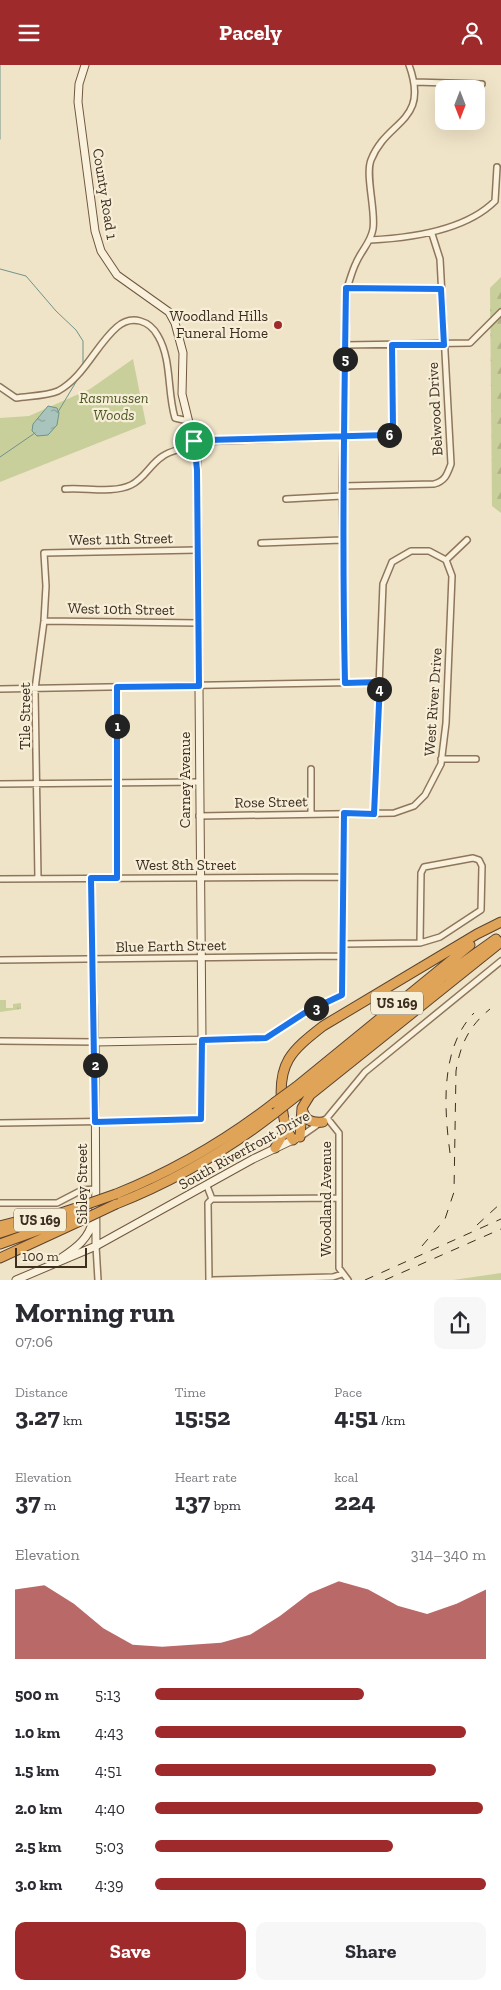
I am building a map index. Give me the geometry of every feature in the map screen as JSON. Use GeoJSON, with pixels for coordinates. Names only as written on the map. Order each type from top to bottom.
{"type":"FeatureCollection","features":[{"type":"Feature","properties":{"kind":"highway","name":"US 169"},"geometry":{"type":"LineString","coordinates":[[0,1233],[116,1204],[164,1183],[208,1159],[275,1113],[297,1091],[446,962],[501,923]]}},
{"type":"Feature","properties":{"kind":"highway"},"geometry":{"type":"LineString","coordinates":[[275,1148],[283,1134],[284,1122],[281,1076],[288,1060],[301,1044],[323,1026],[477,934],[501,923]]}},
{"type":"Feature","properties":{"kind":"highway","name":"US 169"},"geometry":{"type":"LineString","coordinates":[[0,1244],[77,1214],[204,1152],[274,1103],[297,1091],[444,976],[501,936]]}},
{"type":"Feature","properties":{"kind":"highway"},"geometry":{"type":"LineString","coordinates":[[296,1138],[302,1108],[310,1095],[501,942]]}},
{"type":"Feature","properties":{"kind":"highway"},"geometry":{"type":"LineString","coordinates":[[302,1108],[307,1120],[315,1123],[325,1121]]}},
{"type":"Feature","properties":{"kind":"highway"},"geometry":{"type":"LineString","coordinates":[[284,1122],[296,1138]]}},
{"type":"Feature","properties":{"kind":"highway"},"geometry":{"type":"LineString","coordinates":[[0,1226],[77,1214]]}},
{"type":"Feature","properties":{"kind":"highway"},"geometry":{"type":"LineString","coordinates":[[0,1258],[77,1214]]}},
{"type":"Feature","properties":{"kind":"main road","name":"County Road 1"},"geometry":{"type":"LineString","coordinates":[[85,65],[79,84],[78,101],[95,231],[101,251],[117,275],[169,312],[175,323],[182,343],[182,394],[194,441]]}},
{"type":"Feature","properties":{"kind":"main road","name":"Carney Avenue"},"geometry":{"type":"LineString","coordinates":[[194,441],[197,470],[202,1040]]}},
{"type":"Feature","properties":{"kind":"main road"},"geometry":{"type":"LineString","coordinates":[[95,1042],[202,1040]]}},
{"type":"Feature","properties":{"kind":"main road","name":"Sibley Street"},"geometry":{"type":"LineString","coordinates":[[95,1042],[96,1247]]}},
{"type":"Feature","properties":{"kind":"main road","name":"South Riverfront Drive"},"geometry":{"type":"LineString","coordinates":[[18,1280],[96,1247],[296,1138]]}},
{"type":"Feature","properties":{"kind":"main road"},"geometry":{"type":"LineString","coordinates":[[50,1265],[74,1249],[86,1237],[92,1226],[95,1209]]}},
{"type":"Feature","properties":{"kind":"street"},"geometry":{"type":"LineString","coordinates":[[345,683],[342,486],[346,288],[356,263],[370,240],[373,228],[369,162],[376,150],[403,123],[414,104],[415,82],[409,65]]}},
{"type":"Feature","properties":{"kind":"street"},"geometry":{"type":"LineString","coordinates":[[415,82],[435,83]]}},
{"type":"Feature","properties":{"kind":"street"},"geometry":{"type":"LineString","coordinates":[[370,240],[432,234],[486,211],[495,201],[497,167]]}},
{"type":"Feature","properties":{"kind":"street","name":"Belwood Drive"},"geometry":{"type":"LineString","coordinates":[[342,486],[434,483],[442,482],[447,476],[451,464],[440,259],[432,234]]}},
{"type":"Feature","properties":{"kind":"street"},"geometry":{"type":"LineString","coordinates":[[346,288],[441,289]]}},
{"type":"Feature","properties":{"kind":"street"},"geometry":{"type":"LineString","coordinates":[[345,345],[444,345],[470,343],[501,312]]}},
{"type":"Feature","properties":{"kind":"street"},"geometry":{"type":"LineString","coordinates":[[0,387],[16,398],[56,391],[75,378],[117,327],[129,321],[138,320],[151,326],[158,337],[166,359],[168,391],[174,418],[188,421]]}},
{"type":"Feature","properties":{"kind":"street"},"geometry":{"type":"LineString","coordinates":[[65,489],[114,489],[131,485],[145,475],[157,460],[177,449],[187,448],[194,441],[388,435],[393,427],[392,345]]}},
{"type":"Feature","properties":{"kind":"street"},"geometry":{"type":"LineString","coordinates":[[286,499],[342,496]]}},
{"type":"Feature","properties":{"kind":"street"},"geometry":{"type":"LineString","coordinates":[[261,543],[342,540]]}},
{"type":"Feature","properties":{"kind":"street"},"geometry":{"type":"LineString","coordinates":[[374,814],[383,584],[392,562],[409,553],[429,551],[446,560],[467,540]]}},
{"type":"Feature","properties":{"kind":"street","name":"West 11th Street"},"geometry":{"type":"LineString","coordinates":[[44,553],[198,550]]}},
{"type":"Feature","properties":{"kind":"street","name":"Tile Street"},"geometry":{"type":"LineString","coordinates":[[38,879],[36,689],[44,621],[46,586],[44,553]]}},
{"type":"Feature","properties":{"kind":"street","name":"West River Drive"},"geometry":{"type":"LineString","coordinates":[[344,813],[394,813],[414,806],[425,795],[442,759],[446,723],[452,576],[446,560]]}},
{"type":"Feature","properties":{"kind":"street","name":"West 10th Street"},"geometry":{"type":"LineString","coordinates":[[44,621],[199,623]]}},
{"type":"Feature","properties":{"kind":"street"},"geometry":{"type":"LineString","coordinates":[[0,689],[380,682]]}},
{"type":"Feature","properties":{"kind":"street"},"geometry":{"type":"LineString","coordinates":[[117,687],[117,878]]}},
{"type":"Feature","properties":{"kind":"street"},"geometry":{"type":"LineString","coordinates":[[442,759],[476,759]]}},
{"type":"Feature","properties":{"kind":"street"},"geometry":{"type":"LineString","coordinates":[[311,814],[312,769]]}},
{"type":"Feature","properties":{"kind":"street"},"geometry":{"type":"LineString","coordinates":[[0,784],[118,781],[199,782]]}},
{"type":"Feature","properties":{"kind":"street"},"geometry":{"type":"LineString","coordinates":[[202,1040],[266,1038],[306,1012],[342,995],[344,813]]}},
{"type":"Feature","properties":{"kind":"street","name":"Rose Street"},"geometry":{"type":"LineString","coordinates":[[200,816],[344,813]]}},
{"type":"Feature","properties":{"kind":"street"},"geometry":{"type":"LineString","coordinates":[[342,944],[420,943],[440,937],[481,910],[482,866],[479,860],[473,858],[424,867],[421,873],[420,943]]}},
{"type":"Feature","properties":{"kind":"street","name":"West 8th Street"},"geometry":{"type":"LineString","coordinates":[[0,879],[343,877]]}},
{"type":"Feature","properties":{"kind":"street","name":"Sibley Street"},"geometry":{"type":"LineString","coordinates":[[91,878],[95,1042]]}},
{"type":"Feature","properties":{"kind":"street","name":"Blue Earth Street"},"geometry":{"type":"LineString","coordinates":[[0,960],[342,956]]}},
{"type":"Feature","properties":{"kind":"street","name":"South Riverfront Drive"},"geometry":{"type":"LineString","coordinates":[[296,1138],[325,1121],[365,1072],[501,961]]}},
{"type":"Feature","properties":{"kind":"street","name":"Carney Avenue"},"geometry":{"type":"LineString","coordinates":[[95,1122],[201,1119],[202,1040]]}},
{"type":"Feature","properties":{"kind":"street"},"geometry":{"type":"LineString","coordinates":[[0,1041],[95,1042]]}},
{"type":"Feature","properties":{"kind":"street","name":"Woodland Avenue"},"geometry":{"type":"LineString","coordinates":[[325,1121],[339,1133],[339,1267],[342,1274],[348,1280]]}},
{"type":"Feature","properties":{"kind":"street"},"geometry":{"type":"LineString","coordinates":[[0,1123],[95,1122]]}},
{"type":"Feature","properties":{"kind":"street"},"geometry":{"type":"LineString","coordinates":[[207,1186],[212,1199]]}},
{"type":"Feature","properties":{"kind":"street"},"geometry":{"type":"LineString","coordinates":[[0,1203],[57,1203],[82,1190],[95,1189]]}},
{"type":"Feature","properties":{"kind":"street"},"geometry":{"type":"LineString","coordinates":[[339,1198],[212,1199],[208,1203],[211,1280],[333,1277],[342,1274]]}},
{"type":"Feature","properties":{"kind":"street","name":"Sibley Street"},"geometry":{"type":"LineString","coordinates":[[96,1247],[98,1280]]}},
{"type":"Feature","properties":{"kind":"green space"},"geometry":{"type":"Polygon","coordinates":[[[501,277],[501,513],[492,506],[490,288],[501,277]]]}},
{"type":"Feature","properties":{"kind":"green space","name":"Rasmussen Woods"},"geometry":{"type":"Polygon","coordinates":[[[133,359],[146,424],[0,482],[0,418],[29,416],[90,389],[133,359]]]}},
{"type":"Feature","properties":{"kind":"green space"},"geometry":{"type":"Polygon","coordinates":[[[0,1000],[6,1000],[6,1008],[13,1008],[13,1004],[21,1003],[21,1009],[0,1012],[0,1000]]]}},
{"type":"Feature","properties":{"kind":"green space"},"geometry":{"type":"Polygon","coordinates":[[[501,1273],[501,1280],[453,1280],[501,1273]]]}},
{"type":"Feature","properties":{"kind":"water"},"geometry":{"type":"Polygon","coordinates":[[[48,406],[57,408],[59,413],[57,425],[48,435],[37,436],[32,431],[33,424],[48,406]]]}},
{"type":"Feature","properties":{"kind":"waterway"},"geometry":{"type":"LineString","coordinates":[[0,65],[0,139]]}},
{"type":"Feature","properties":{"kind":"waterway"},"geometry":{"type":"LineString","coordinates":[[0,269],[26,276],[56,311],[76,330],[83,341],[83,366]]}},
{"type":"Feature","properties":{"kind":"waterway"},"geometry":{"type":"LineString","coordinates":[[58,412],[79,377]]}},
{"type":"Feature","properties":{"kind":"waterway"},"geometry":{"type":"LineString","coordinates":[[0,457],[35,433]]}},
{"type":"Feature","properties":{"kind":"railway"},"geometry":{"type":"LineString","coordinates":[[422,1246],[445,1219],[454,1192],[456,1071],[460,1053],[471,1029],[490,1009]]}},
{"type":"Feature","properties":{"kind":"railway"},"geometry":{"type":"LineString","coordinates":[[450,1153],[446,1117],[447,1079],[450,1061],[455,1043],[463,1027],[474,1013]]}},
{"type":"Feature","properties":{"kind":"railway"},"geometry":{"type":"LineString","coordinates":[[477,1225],[501,1203]]}},
{"type":"Feature","properties":{"kind":"railway"},"geometry":{"type":"LineString","coordinates":[[365,1280],[501,1219]]}},
{"type":"Feature","properties":{"kind":"railway"},"geometry":{"type":"LineString","coordinates":[[385,1280],[501,1229]]}},
{"type":"Feature","properties":{"kind":"place","name":"Woodland Hills Funeral Home"},"geometry":{"type":"Point","coordinates":[278,325]}},
{"type":"Feature","properties":{"kind":"route"},"geometry":{"type":"LineString","coordinates":[[194,441],[197,470],[199,686],[117,687],[117,878],[91,878],[95,1122],[201,1119],[202,1040],[266,1038],[306,1012],[342,995],[344,813],[374,814],[380,682],[345,683],[342,486],[343,437],[345,345],[346,288],[441,289],[444,345],[392,345],[393,427],[388,435],[380,437],[343,437],[194,441]]}}]}
